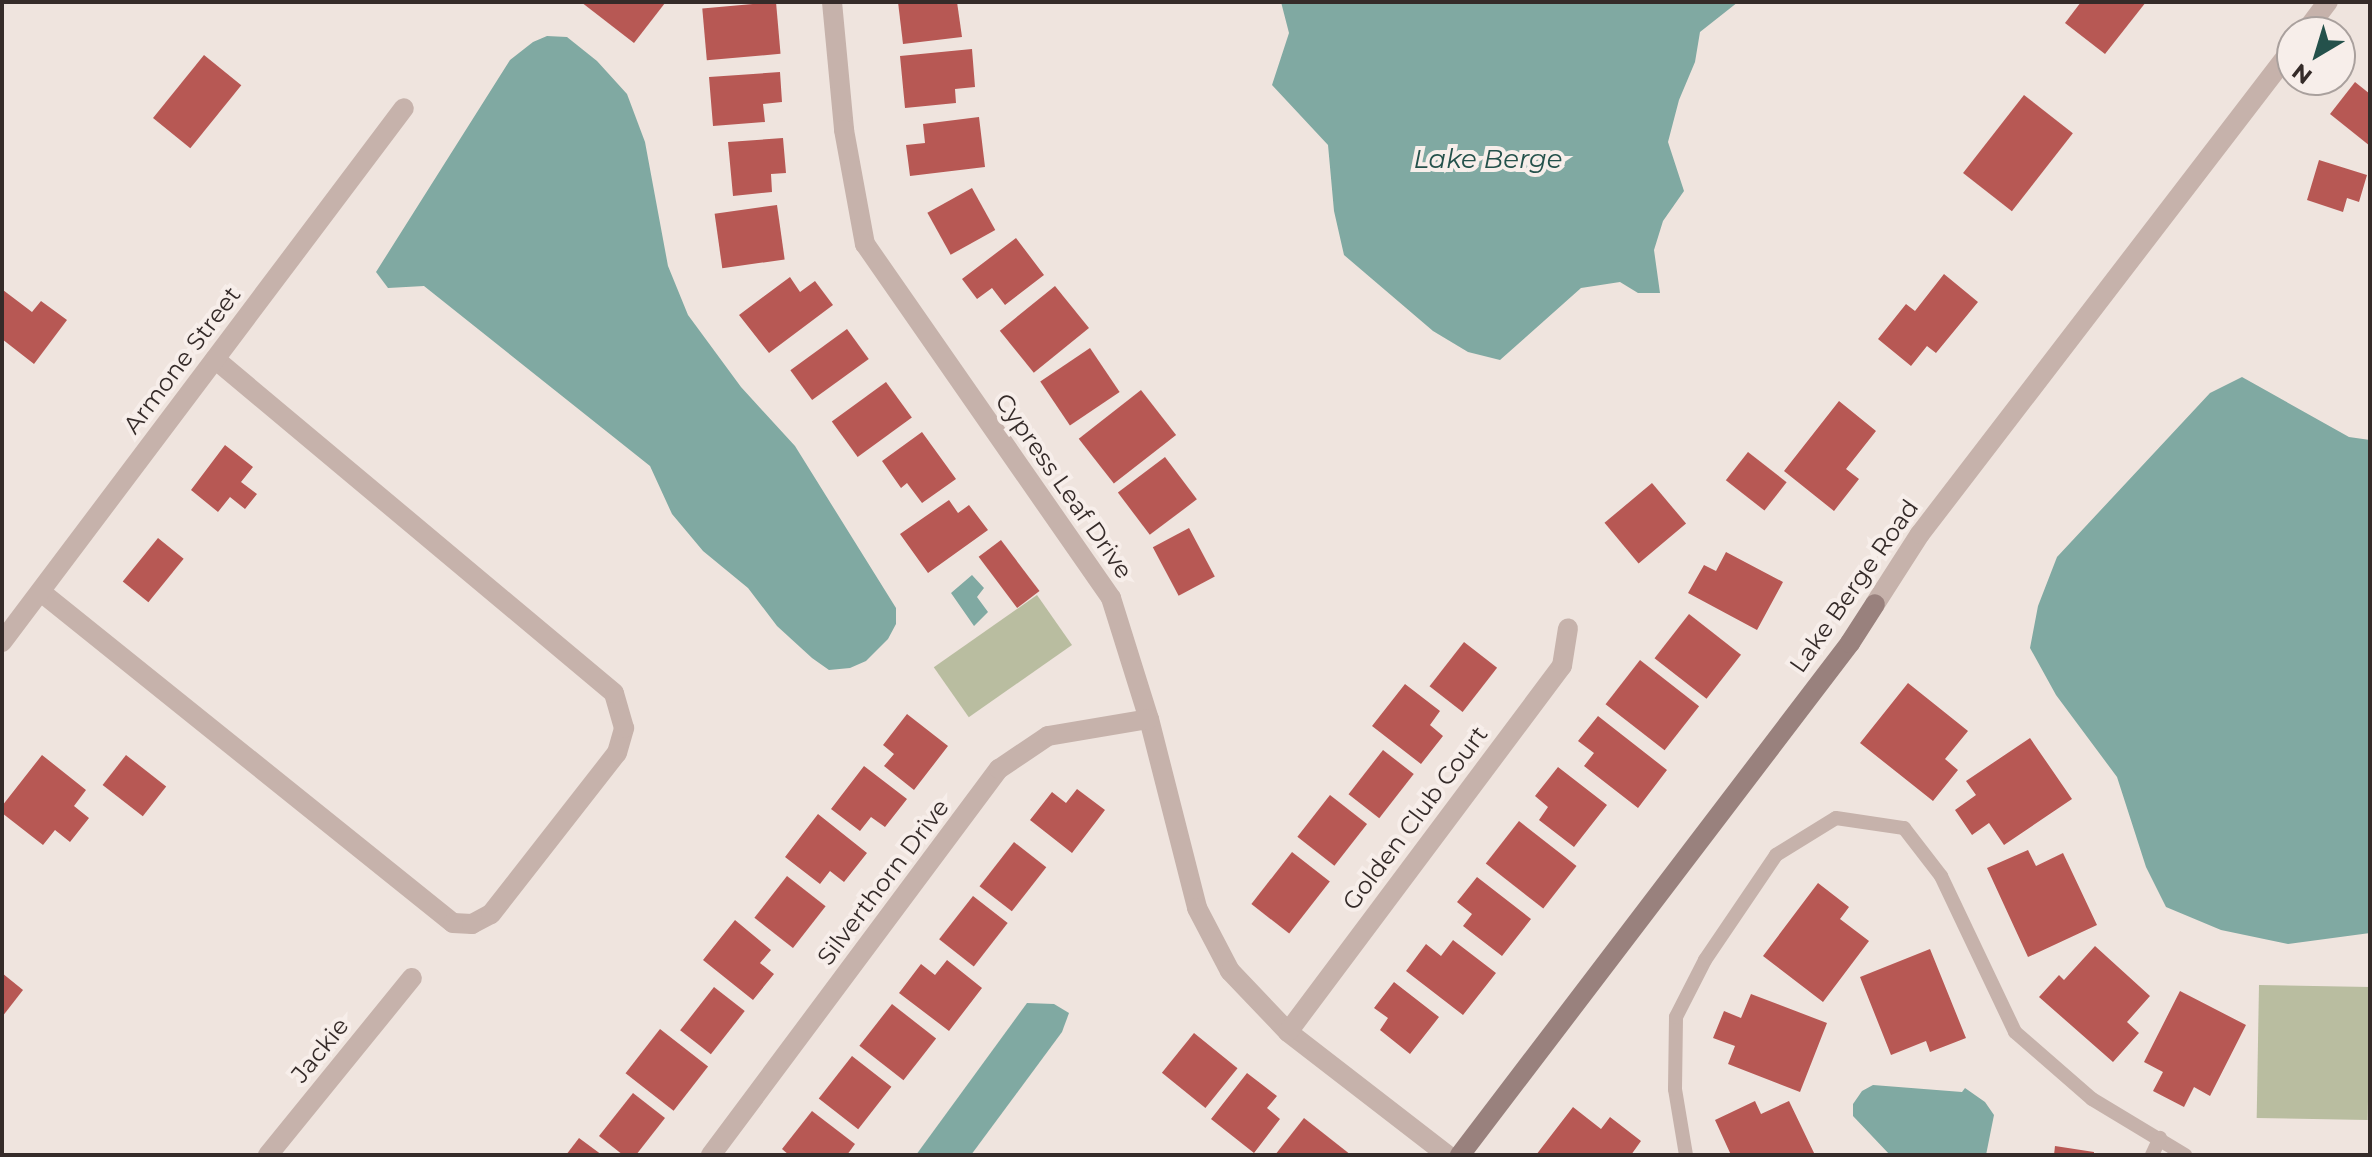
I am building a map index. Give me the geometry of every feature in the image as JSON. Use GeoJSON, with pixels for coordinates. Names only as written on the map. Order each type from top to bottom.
{"type":"FeatureCollection","features":[{"type":"Feature","properties":{"kind":"street","name":"Cypress Leaf Drive"},"geometry":{"type":"LineString","coordinates":[[832,2],[844,130],[865,244],[1111,598],[1149,719],[1197,908],[1230,971],[1288,1032],[1447,1155]]}},
{"type":"Feature","properties":{"kind":"street","name":"Lake Berge Road"},"geometry":{"type":"LineString","coordinates":[[1460,1155],[1850,643],[1920,534],[2276,70]]}},
{"type":"Feature","properties":{"kind":"street","name":"Armone Street"},"geometry":{"type":"LineString","coordinates":[[2,642],[404,108]]}},
{"type":"Feature","properties":{"kind":"street"},"geometry":{"type":"LineString","coordinates":[[41,592],[453,923],[472,924],[491,914],[617,753],[624,728],[614,693],[215,359]]}},
{"type":"Feature","properties":{"kind":"street","name":"Golden Club Court"},"geometry":{"type":"LineString","coordinates":[[1288,1032],[1562,666],[1568,628]]}},
{"type":"Feature","properties":{"kind":"street","name":"Silverthorn Drive"},"geometry":{"type":"LineString","coordinates":[[711,1155],[999,769],[1048,736],[1149,719]]}},
{"type":"Feature","properties":{"kind":"street","name":"Jackie"},"geometry":{"type":"LineString","coordinates":[[268,1155],[412,978]]}},
{"type":"Feature","properties":{"kind":"lane"},"geometry":{"type":"LineString","coordinates":[[1686,1155],[1675,1089],[1676,1017],[1705,960],[1776,855],[1836,818],[1904,828],[1941,876],[2015,1032],[2092,1099],[2185,1155]]}},
{"type":"Feature","properties":{"kind":"lane"},"geometry":{"type":"LineString","coordinates":[[2152,1155],[2160,1138]]}},
{"type":"Feature","properties":{"kind":"green space"},"geometry":{"type":"Polygon","coordinates":[[[1037,595],[1072,645],[969,717],[934,667],[1037,595]]]}},
{"type":"Feature","properties":{"kind":"green space"},"geometry":{"type":"Polygon","coordinates":[[[2259,985],[2370,987],[2368,1120],[2257,1118],[2259,985]]]}},
{"type":"Feature","properties":{"kind":"water","name":"Lake Berge"},"geometry":{"type":"Polygon","coordinates":[[[1281,2],[1738,2],[1700,32],[1695,62],[1679,100],[1668,142],[1684,191],[1663,221],[1654,250],[1660,293],[1638,293],[1620,282],[1581,288],[1500,360],[1468,352],[1433,331],[1344,255],[1334,211],[1328,145],[1272,85],[1289,33],[1281,2]]]}},
{"type":"Feature","properties":{"kind":"water"},"geometry":{"type":"Polygon","coordinates":[[[547,36],[567,37],[597,61],[627,94],[645,142],[668,266],[688,315],[741,387],[795,446],[896,608],[896,624],[888,639],[866,661],[850,668],[829,670],[812,658],[777,626],[748,588],[703,551],[672,514],[650,466],[424,286],[388,288],[376,272],[510,60],[533,42],[547,36]]]}},
{"type":"Feature","properties":{"kind":"water"},"geometry":{"type":"Polygon","coordinates":[[[2242,377],[2349,437],[2370,440],[2370,933],[2288,944],[2221,930],[2166,907],[2146,867],[2117,777],[2056,695],[2030,648],[2038,606],[2057,557],[2210,393],[2242,377]]]}},
{"type":"Feature","properties":{"kind":"water"},"geometry":{"type":"Polygon","coordinates":[[[972,575],[984,588],[977,597],[988,612],[974,626],[951,593],[972,575]]]}},
{"type":"Feature","properties":{"kind":"water"},"geometry":{"type":"Polygon","coordinates":[[[1027,1003],[1054,1004],[1069,1013],[1062,1032],[971,1155],[916,1155],[1027,1003]]]}},
{"type":"Feature","properties":{"kind":"water"},"geometry":{"type":"Polygon","coordinates":[[[1873,1085],[1962,1092],[1965,1088],[1985,1102],[1994,1115],[1986,1155],[1890,1155],[1853,1116],[1853,1104],[1862,1091],[1873,1085]]]}},
{"type":"Feature","properties":{"kind":"building"},"geometry":{"type":"Polygon","coordinates":[[[581,2],[664,2],[665,3],[634,43],[581,2]]]}},
{"type":"Feature","properties":{"kind":"building"},"geometry":{"type":"Polygon","coordinates":[[[776,2],[781,54],[707,60],[702,8],[776,2]]]}},
{"type":"Feature","properties":{"kind":"building"},"geometry":{"type":"Polygon","coordinates":[[[898,2],[957,2],[962,37],[903,44],[898,2]]]}},
{"type":"Feature","properties":{"kind":"building"},"geometry":{"type":"Polygon","coordinates":[[[2081,2],[2146,2],[2105,54],[2065,23],[2081,2]]]}},
{"type":"Feature","properties":{"kind":"building"},"geometry":{"type":"Polygon","coordinates":[[[972,49],[975,87],[955,89],[956,103],[905,108],[900,56],[972,49]]]}},
{"type":"Feature","properties":{"kind":"building"},"geometry":{"type":"Polygon","coordinates":[[[204,55],[241,85],[190,148],[153,118],[204,55]]]}},
{"type":"Feature","properties":{"kind":"building"},"geometry":{"type":"Polygon","coordinates":[[[780,72],[782,102],[763,104],[765,122],[713,126],[709,77],[780,72]]]}},
{"type":"Feature","properties":{"kind":"building"},"geometry":{"type":"Polygon","coordinates":[[[2356,83],[2370,94],[2370,146],[2330,114],[2344,96],[2356,96],[2356,83]]]}},
{"type":"Feature","properties":{"kind":"building"},"geometry":{"type":"Polygon","coordinates":[[[2024,95],[2073,133],[2012,211],[1963,173],[2024,95]]]}},
{"type":"Feature","properties":{"kind":"building"},"geometry":{"type":"Polygon","coordinates":[[[979,117],[985,167],[910,176],[906,145],[925,143],[923,124],[979,117]]]}},
{"type":"Feature","properties":{"kind":"building"},"geometry":{"type":"Polygon","coordinates":[[[783,138],[786,173],[771,174],[772,192],[733,196],[728,142],[783,138]]]}},
{"type":"Feature","properties":{"kind":"building"},"geometry":{"type":"Polygon","coordinates":[[[2319,160],[2367,175],[2359,202],[2347,198],[2343,212],[2307,200],[2319,160]]]}},
{"type":"Feature","properties":{"kind":"building"},"geometry":{"type":"Polygon","coordinates":[[[972,188],[995,230],[951,255],[927,213],[972,188]]]}},
{"type":"Feature","properties":{"kind":"building"},"geometry":{"type":"Polygon","coordinates":[[[777,205],[785,259],[722,268],[715,214],[777,205]]]}},
{"type":"Feature","properties":{"kind":"building"},"geometry":{"type":"Polygon","coordinates":[[[1016,238],[1044,275],[1005,305],[992,288],[977,299],[962,279],[1016,238]]]}},
{"type":"Feature","properties":{"kind":"building"},"geometry":{"type":"Polygon","coordinates":[[[1944,274],[1978,302],[1936,353],[1927,346],[1911,366],[1878,339],[1906,304],[1915,311],[1944,274]]]}},
{"type":"Feature","properties":{"kind":"building"},"geometry":{"type":"Polygon","coordinates":[[[790,277],[800,292],[815,281],[833,305],[769,353],[739,315],[790,277]]]}},
{"type":"Feature","properties":{"kind":"building"},"geometry":{"type":"Polygon","coordinates":[[[1055,286],[1089,328],[1034,373],[1000,331],[1055,286]]]}},
{"type":"Feature","properties":{"kind":"building"},"geometry":{"type":"Polygon","coordinates":[[[3,290],[32,312],[41,301],[67,320],[34,364],[2,339],[3,290]]]}},
{"type":"Feature","properties":{"kind":"building"},"geometry":{"type":"Polygon","coordinates":[[[847,329],[869,359],[812,400],[790,370],[847,329]]]}},
{"type":"Feature","properties":{"kind":"building"},"geometry":{"type":"Polygon","coordinates":[[[1090,348],[1120,392],[1070,425],[1040,382],[1090,348]]]}},
{"type":"Feature","properties":{"kind":"building"},"geometry":{"type":"Polygon","coordinates":[[[886,382],[912,418],[858,457],[832,421],[886,382]]]}},
{"type":"Feature","properties":{"kind":"building"},"geometry":{"type":"Polygon","coordinates":[[[1141,390],[1176,435],[1114,484],[1079,439],[1141,390]]]}},
{"type":"Feature","properties":{"kind":"building"},"geometry":{"type":"Polygon","coordinates":[[[1839,401],[1876,431],[1846,469],[1859,479],[1834,511],[1784,471],[1839,401]]]}},
{"type":"Feature","properties":{"kind":"building"},"geometry":{"type":"Polygon","coordinates":[[[922,432],[956,479],[922,503],[907,483],[901,488],[882,461],[922,432]]]}},
{"type":"Feature","properties":{"kind":"building"},"geometry":{"type":"Polygon","coordinates":[[[225,445],[253,467],[241,482],[257,494],[245,509],[230,497],[218,512],[191,490],[225,445]]]}},
{"type":"Feature","properties":{"kind":"building"},"geometry":{"type":"Polygon","coordinates":[[[1748,452],[1787,482],[1764,511],[1726,480],[1748,452]]]}},
{"type":"Feature","properties":{"kind":"building"},"geometry":{"type":"Polygon","coordinates":[[[1165,457],[1197,499],[1150,535],[1118,493],[1165,457]]]}},
{"type":"Feature","properties":{"kind":"building"},"geometry":{"type":"Polygon","coordinates":[[[1652,483],[1686,524],[1639,563],[1605,523],[1652,483]]]}},
{"type":"Feature","properties":{"kind":"building"},"geometry":{"type":"Polygon","coordinates":[[[949,500],[958,513],[969,505],[988,530],[928,573],[900,534],[949,500]]]}},
{"type":"Feature","properties":{"kind":"building"},"geometry":{"type":"Polygon","coordinates":[[[1189,528],[1215,577],[1179,596],[1153,547],[1189,528]]]}},
{"type":"Feature","properties":{"kind":"building"},"geometry":{"type":"Polygon","coordinates":[[[158,538],[184,559],[148,602],[123,582],[158,538]]]}},
{"type":"Feature","properties":{"kind":"building"},"geometry":{"type":"Polygon","coordinates":[[[1001,540],[1040,591],[1017,608],[979,557],[1001,540]]]}},
{"type":"Feature","properties":{"kind":"building"},"geometry":{"type":"Polygon","coordinates":[[[1726,552],[1783,582],[1757,630],[1688,593],[1704,565],[1716,571],[1726,552]]]}},
{"type":"Feature","properties":{"kind":"building"},"geometry":{"type":"Polygon","coordinates":[[[1689,614],[1741,655],[1707,699],[1655,658],[1689,614]]]}},
{"type":"Feature","properties":{"kind":"building"},"geometry":{"type":"Polygon","coordinates":[[[1464,642],[1497,668],[1463,712],[1430,686],[1464,642]]]}},
{"type":"Feature","properties":{"kind":"building"},"geometry":{"type":"Polygon","coordinates":[[[1640,660],[1699,706],[1665,750],[1606,704],[1640,660]]]}},
{"type":"Feature","properties":{"kind":"building"},"geometry":{"type":"Polygon","coordinates":[[[1908,683],[1968,731],[1945,759],[1958,770],[1933,801],[1860,743],[1908,683]]]}},
{"type":"Feature","properties":{"kind":"building"},"geometry":{"type":"Polygon","coordinates":[[[1405,684],[1440,711],[1430,725],[1443,736],[1421,764],[1372,726],[1405,684]]]}},
{"type":"Feature","properties":{"kind":"building"},"geometry":{"type":"Polygon","coordinates":[[[907,714],[948,746],[914,790],[884,766],[894,754],[883,745],[907,714]]]}},
{"type":"Feature","properties":{"kind":"building"},"geometry":{"type":"Polygon","coordinates":[[[1598,716],[1667,770],[1638,808],[1584,766],[1594,753],[1578,741],[1598,716]]]}},
{"type":"Feature","properties":{"kind":"building"},"geometry":{"type":"Polygon","coordinates":[[[2030,738],[2072,799],[2004,845],[1989,823],[1972,835],[1955,810],[1976,795],[1966,781],[2030,738]]]}},
{"type":"Feature","properties":{"kind":"building"},"geometry":{"type":"Polygon","coordinates":[[[1383,750],[1414,774],[1379,818],[1349,794],[1383,750]]]}},
{"type":"Feature","properties":{"kind":"building"},"geometry":{"type":"Polygon","coordinates":[[[42,755],[86,790],[74,806],[89,818],[70,842],[55,830],[43,845],[2,813],[2,806],[42,755]]]}},
{"type":"Feature","properties":{"kind":"building"},"geometry":{"type":"Polygon","coordinates":[[[126,755],[166,786],[143,816],[103,785],[126,755]]]}},
{"type":"Feature","properties":{"kind":"building"},"geometry":{"type":"Polygon","coordinates":[[[864,766],[907,799],[885,827],[871,817],[860,831],[831,809],[864,766]]]}},
{"type":"Feature","properties":{"kind":"building"},"geometry":{"type":"Polygon","coordinates":[[[1558,767],[1607,805],[1574,847],[1539,820],[1548,807],[1535,796],[1558,767]]]}},
{"type":"Feature","properties":{"kind":"building"},"geometry":{"type":"Polygon","coordinates":[[[1077,789],[1105,810],[1072,853],[1030,820],[1052,792],[1066,803],[1077,789]]]}},
{"type":"Feature","properties":{"kind":"building"},"geometry":{"type":"Polygon","coordinates":[[[1330,795],[1367,824],[1334,866],[1297,837],[1330,795]]]}},
{"type":"Feature","properties":{"kind":"building"},"geometry":{"type":"Polygon","coordinates":[[[818,814],[867,853],[844,882],[830,871],[820,884],[785,857],[818,814]]]}},
{"type":"Feature","properties":{"kind":"building"},"geometry":{"type":"Polygon","coordinates":[[[1519,821],[1577,866],[1543,908],[1486,864],[1519,821]]]}},
{"type":"Feature","properties":{"kind":"building"},"geometry":{"type":"Polygon","coordinates":[[[1014,842],[1046,867],[1012,911],[980,886],[1014,842]]]}},
{"type":"Feature","properties":{"kind":"building"},"geometry":{"type":"Polygon","coordinates":[[[2028,850],[2036,866],[2063,853],[2097,925],[2028,957],[1987,868],[2028,850]]]}},
{"type":"Feature","properties":{"kind":"building"},"geometry":{"type":"Polygon","coordinates":[[[1292,852],[1330,882],[1289,934],[1251,904],[1292,852]]]}},
{"type":"Feature","properties":{"kind":"building"},"geometry":{"type":"Polygon","coordinates":[[[787,876],[826,906],[793,948],[754,918],[787,876]]]}},
{"type":"Feature","properties":{"kind":"building"},"geometry":{"type":"Polygon","coordinates":[[[1477,877],[1531,919],[1502,956],[1463,926],[1472,914],[1457,902],[1477,877]]]}},
{"type":"Feature","properties":{"kind":"building"},"geometry":{"type":"Polygon","coordinates":[[[1818,883],[1849,907],[1840,919],[1869,941],[1823,1002],[1763,956],[1818,883]]]}},
{"type":"Feature","properties":{"kind":"building"},"geometry":{"type":"Polygon","coordinates":[[[973,896],[1008,923],[974,966],[939,939],[973,896]]]}},
{"type":"Feature","properties":{"kind":"building"},"geometry":{"type":"Polygon","coordinates":[[[735,920],[771,950],[760,963],[774,974],[753,1000],[703,960],[735,920]]]}},
{"type":"Feature","properties":{"kind":"building"},"geometry":{"type":"Polygon","coordinates":[[[1453,940],[1496,973],[1463,1015],[1406,971],[1426,944],[1441,956],[1453,940]]]}},
{"type":"Feature","properties":{"kind":"building"},"geometry":{"type":"Polygon","coordinates":[[[2095,946],[2150,996],[2127,1022],[2139,1033],[2113,1062],[2039,997],[2059,975],[2064,980],[2095,946]]]}},
{"type":"Feature","properties":{"kind":"building"},"geometry":{"type":"Polygon","coordinates":[[[1930,949],[1966,1038],[1930,1052],[1926,1041],[1891,1055],[1860,977],[1930,949]]]}},
{"type":"Feature","properties":{"kind":"building"},"geometry":{"type":"Polygon","coordinates":[[[947,960],[982,988],[949,1031],[899,993],[921,964],[935,975],[947,960]]]}},
{"type":"Feature","properties":{"kind":"building"},"geometry":{"type":"Polygon","coordinates":[[[2,973],[23,990],[2,1017],[2,973]]]}},
{"type":"Feature","properties":{"kind":"building"},"geometry":{"type":"Polygon","coordinates":[[[1394,982],[1439,1017],[1410,1054],[1380,1030],[1388,1018],[1374,1008],[1394,982]]]}},
{"type":"Feature","properties":{"kind":"building"},"geometry":{"type":"Polygon","coordinates":[[[714,987],[745,1011],[711,1054],[680,1030],[714,987]]]}},
{"type":"Feature","properties":{"kind":"building"},"geometry":{"type":"Polygon","coordinates":[[[2180,991],[2246,1025],[2210,1096],[2194,1087],[2184,1107],[2153,1091],[2163,1072],[2144,1062],[2180,991]]]}},
{"type":"Feature","properties":{"kind":"building"},"geometry":{"type":"Polygon","coordinates":[[[1751,994],[1827,1023],[1800,1092],[1728,1064],[1735,1046],[1713,1038],[1724,1011],[1741,1018],[1751,994]]]}},
{"type":"Feature","properties":{"kind":"building"},"geometry":{"type":"Polygon","coordinates":[[[892,1004],[936,1038],[903,1080],[859,1046],[892,1004]]]}},
{"type":"Feature","properties":{"kind":"building"},"geometry":{"type":"Polygon","coordinates":[[[660,1029],[708,1067],[674,1111],[626,1073],[660,1029]]]}},
{"type":"Feature","properties":{"kind":"building"},"geometry":{"type":"Polygon","coordinates":[[[1194,1033],[1238,1068],[1205,1108],[1162,1073],[1194,1033]]]}},
{"type":"Feature","properties":{"kind":"building"},"geometry":{"type":"Polygon","coordinates":[[[852,1056],[891,1087],[858,1129],[819,1099],[852,1056]]]}},
{"type":"Feature","properties":{"kind":"building"},"geometry":{"type":"Polygon","coordinates":[[[1247,1073],[1277,1096],[1267,1108],[1280,1119],[1254,1153],[1211,1119],[1247,1073]]]}},
{"type":"Feature","properties":{"kind":"building"},"geometry":{"type":"Polygon","coordinates":[[[633,1093],[665,1118],[636,1155],[623,1155],[599,1136],[633,1093]]]}},
{"type":"Feature","properties":{"kind":"building"},"geometry":{"type":"Polygon","coordinates":[[[1755,1101],[1761,1114],[1789,1101],[1815,1155],[1731,1155],[1715,1120],[1755,1101]]]}},
{"type":"Feature","properties":{"kind":"building"},"geometry":{"type":"Polygon","coordinates":[[[1573,1107],[1601,1129],[1610,1117],[1641,1141],[1631,1155],[1536,1155],[1573,1107]]]}},
{"type":"Feature","properties":{"kind":"building"},"geometry":{"type":"Polygon","coordinates":[[[812,1111],[855,1144],[847,1155],[789,1155],[782,1149],[812,1111]]]}},
{"type":"Feature","properties":{"kind":"building"},"geometry":{"type":"Polygon","coordinates":[[[1304,1118],[1351,1155],[1275,1155],[1304,1118]]]}},
{"type":"Feature","properties":{"kind":"building"},"geometry":{"type":"Polygon","coordinates":[[[579,1138],[602,1155],[566,1155],[579,1138]]]}},
{"type":"Feature","properties":{"kind":"building"},"geometry":{"type":"Polygon","coordinates":[[[2055,1146],[2094,1152],[2094,1155],[2054,1155],[2055,1146]]]}}]}
